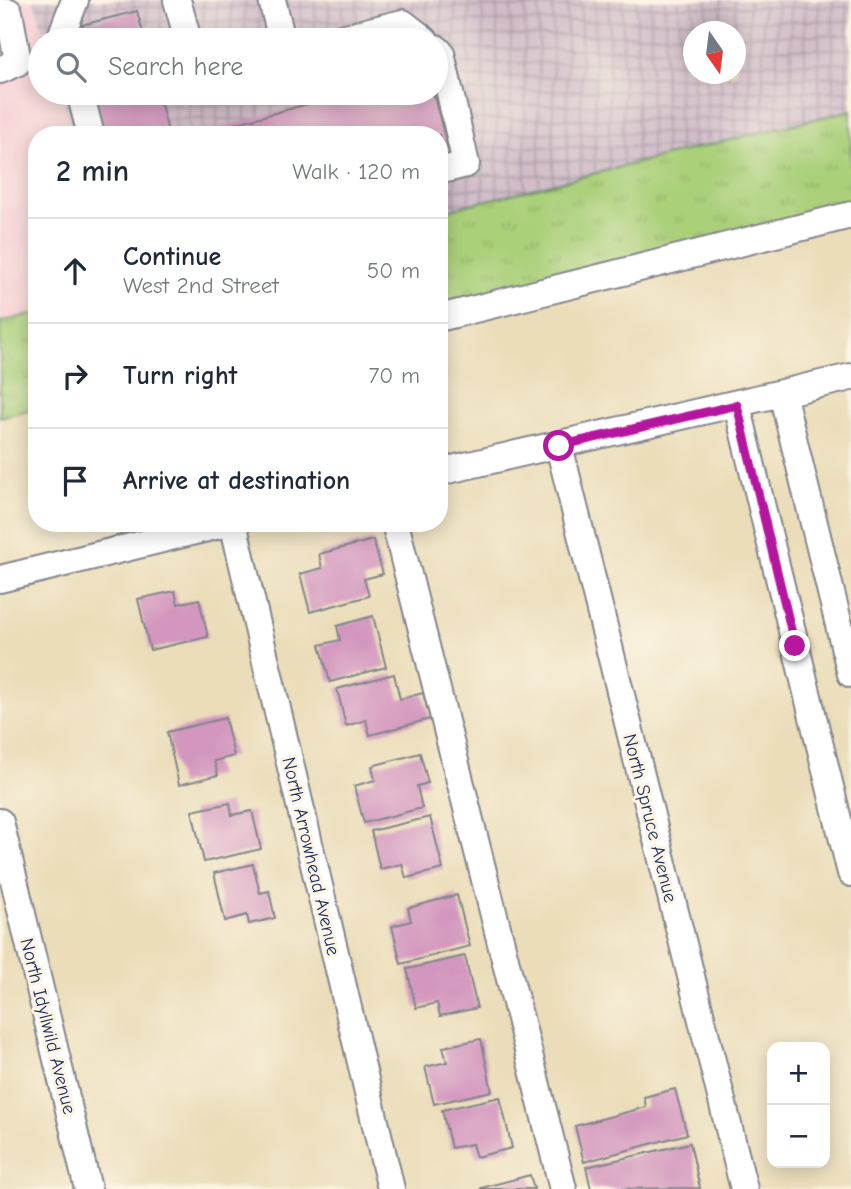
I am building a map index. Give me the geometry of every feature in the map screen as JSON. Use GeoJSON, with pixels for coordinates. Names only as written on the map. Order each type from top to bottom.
{"type":"FeatureCollection","features":[{"type":"Feature","properties":{"kind":"street"},"geometry":{"type":"LineString","coordinates":[[64,28],[75,0]]}},
{"type":"Feature","properties":{"kind":"street"},"geometry":{"type":"LineString","coordinates":[[177,0],[185,28]]}},
{"type":"Feature","properties":{"kind":"street"},"geometry":{"type":"LineString","coordinates":[[272,0],[279,28]]}},
{"type":"Feature","properties":{"kind":"street"},"geometry":{"type":"LineString","coordinates":[[0,11],[9,12],[18,62],[0,70]]}},
{"type":"Feature","properties":{"kind":"street"},"geometry":{"type":"LineString","coordinates":[[382,28],[403,23],[409,28]]}},
{"type":"Feature","properties":{"kind":"street"},"geometry":{"type":"LineString","coordinates":[[448,84],[466,164],[448,169]]}},
{"type":"Feature","properties":{"kind":"street"},"geometry":{"type":"LineString","coordinates":[[83,105],[89,126]]}},
{"type":"Feature","properties":{"kind":"street"},"geometry":{"type":"LineString","coordinates":[[448,316],[851,215]]}},
{"type":"Feature","properties":{"kind":"street"},"geometry":{"type":"LineString","coordinates":[[448,470],[851,377]]}},
{"type":"Feature","properties":{"kind":"street"},"geometry":{"type":"LineString","coordinates":[[782,393],[851,674]]}},
{"type":"Feature","properties":{"kind":"street"},"geometry":{"type":"LineString","coordinates":[[737,405],[851,873]]}},
{"type":"Feature","properties":{"kind":"street","name":"North Spruce Avenue"},"geometry":{"type":"LineString","coordinates":[[559,446],[744,1189]]}},
{"type":"Feature","properties":{"kind":"street"},"geometry":{"type":"LineString","coordinates":[[0,579],[194,532]]}},
{"type":"Feature","properties":{"kind":"street","name":"North Arrowhead Avenue"},"geometry":{"type":"LineString","coordinates":[[233,532],[391,1189]]}},
{"type":"Feature","properties":{"kind":"street"},"geometry":{"type":"LineString","coordinates":[[397,532],[563,1189]]}},
{"type":"Feature","properties":{"kind":"street","name":"North Idyllwild Avenue"},"geometry":{"type":"LineString","coordinates":[[0,822],[88,1189]]}},
{"type":"Feature","properties":{"kind":"shaded area"},"geometry":{"type":"Polygon","coordinates":[[[0,0],[34,0],[42,28],[28,28],[28,105],[64,105],[70,126],[28,126],[28,315],[0,322],[0,0]]]}},
{"type":"Feature","properties":{"kind":"shaded area"},"geometry":{"type":"Polygon","coordinates":[[[34,0],[851,0],[851,110],[448,210],[448,126],[70,126],[64,105],[448,105],[448,28],[42,28],[34,0]]]}},
{"type":"Feature","properties":{"kind":"green space"},"geometry":{"type":"Polygon","coordinates":[[[851,110],[851,205],[448,305],[448,210],[851,110]]]}},
{"type":"Feature","properties":{"kind":"green space"},"geometry":{"type":"Polygon","coordinates":[[[28,315],[28,410],[0,417],[0,322],[28,315]]]}},
{"type":"Feature","properties":{"kind":"building"},"geometry":{"type":"Polygon","coordinates":[[[137,11],[142,28],[74,28],[137,11]]]}},
{"type":"Feature","properties":{"kind":"building"},"geometry":{"type":"Polygon","coordinates":[[[94,105],[161,105],[167,126],[100,126],[94,105]]]}},
{"type":"Feature","properties":{"kind":"building"},"geometry":{"type":"Polygon","coordinates":[[[304,105],[436,105],[442,126],[227,126],[304,105]]]}},
{"type":"Feature","properties":{"kind":"building"},"geometry":{"type":"Polygon","coordinates":[[[373,540],[383,574],[364,579],[369,596],[310,612],[300,574],[322,568],[319,554],[373,540]]]}},
{"type":"Feature","properties":{"kind":"building"},"geometry":{"type":"Polygon","coordinates":[[[175,591],[178,604],[199,599],[208,637],[150,650],[138,599],[175,591]]]}},
{"type":"Feature","properties":{"kind":"building"},"geometry":{"type":"Polygon","coordinates":[[[373,616],[386,667],[330,682],[320,645],[340,640],[337,626],[373,616]]]}},
{"type":"Feature","properties":{"kind":"building"},"geometry":{"type":"Polygon","coordinates":[[[394,674],[400,699],[423,693],[430,719],[370,735],[366,720],[346,726],[337,689],[394,674]]]}},
{"type":"Feature","properties":{"kind":"building"},"geometry":{"type":"Polygon","coordinates":[[[225,718],[234,756],[214,761],[218,775],[179,785],[167,732],[225,718]]]}},
{"type":"Feature","properties":{"kind":"building"},"geometry":{"type":"Polygon","coordinates":[[[420,753],[428,783],[417,786],[422,808],[364,823],[354,786],[375,780],[372,766],[420,753]]]}},
{"type":"Feature","properties":{"kind":"building"},"geometry":{"type":"Polygon","coordinates":[[[230,803],[232,815],[252,811],[261,849],[204,862],[192,811],[230,803]]]}},
{"type":"Feature","properties":{"kind":"building"},"geometry":{"type":"Polygon","coordinates":[[[430,817],[443,869],[406,878],[402,864],[380,869],[371,831],[430,817]]]}},
{"type":"Feature","properties":{"kind":"building"},"geometry":{"type":"Polygon","coordinates":[[[253,864],[260,893],[269,891],[275,918],[249,924],[247,915],[225,921],[214,873],[253,864]]]}},
{"type":"Feature","properties":{"kind":"building"},"geometry":{"type":"Polygon","coordinates":[[[457,895],[470,946],[401,964],[392,926],[411,921],[408,908],[457,895]]]}},
{"type":"Feature","properties":{"kind":"building"},"geometry":{"type":"Polygon","coordinates":[[[465,956],[477,1008],[440,1016],[437,1003],[416,1008],[407,969],[465,956]]]}},
{"type":"Feature","properties":{"kind":"building"},"geometry":{"type":"Polygon","coordinates":[[[481,1039],[492,1091],[434,1104],[425,1067],[447,1062],[443,1047],[481,1039]]]}},
{"type":"Feature","properties":{"kind":"building"},"geometry":{"type":"Polygon","coordinates":[[[675,1089],[687,1134],[584,1162],[575,1126],[646,1107],[644,1097],[675,1089]]]}},
{"type":"Feature","properties":{"kind":"building"},"geometry":{"type":"Polygon","coordinates":[[[500,1097],[512,1148],[476,1157],[472,1144],[451,1148],[442,1110],[500,1097]]]}},
{"type":"Feature","properties":{"kind":"building"},"geometry":{"type":"Polygon","coordinates":[[[690,1143],[700,1188],[591,1189],[586,1167],[690,1143]]]}},
{"type":"Feature","properties":{"kind":"building"},"geometry":{"type":"Polygon","coordinates":[[[530,1175],[534,1189],[481,1189],[481,1188],[530,1175]]]}},
{"type":"Feature","properties":{"kind":"route"},"geometry":{"type":"LineString","coordinates":[[559,446],[737,405],[795,646]]}}]}
